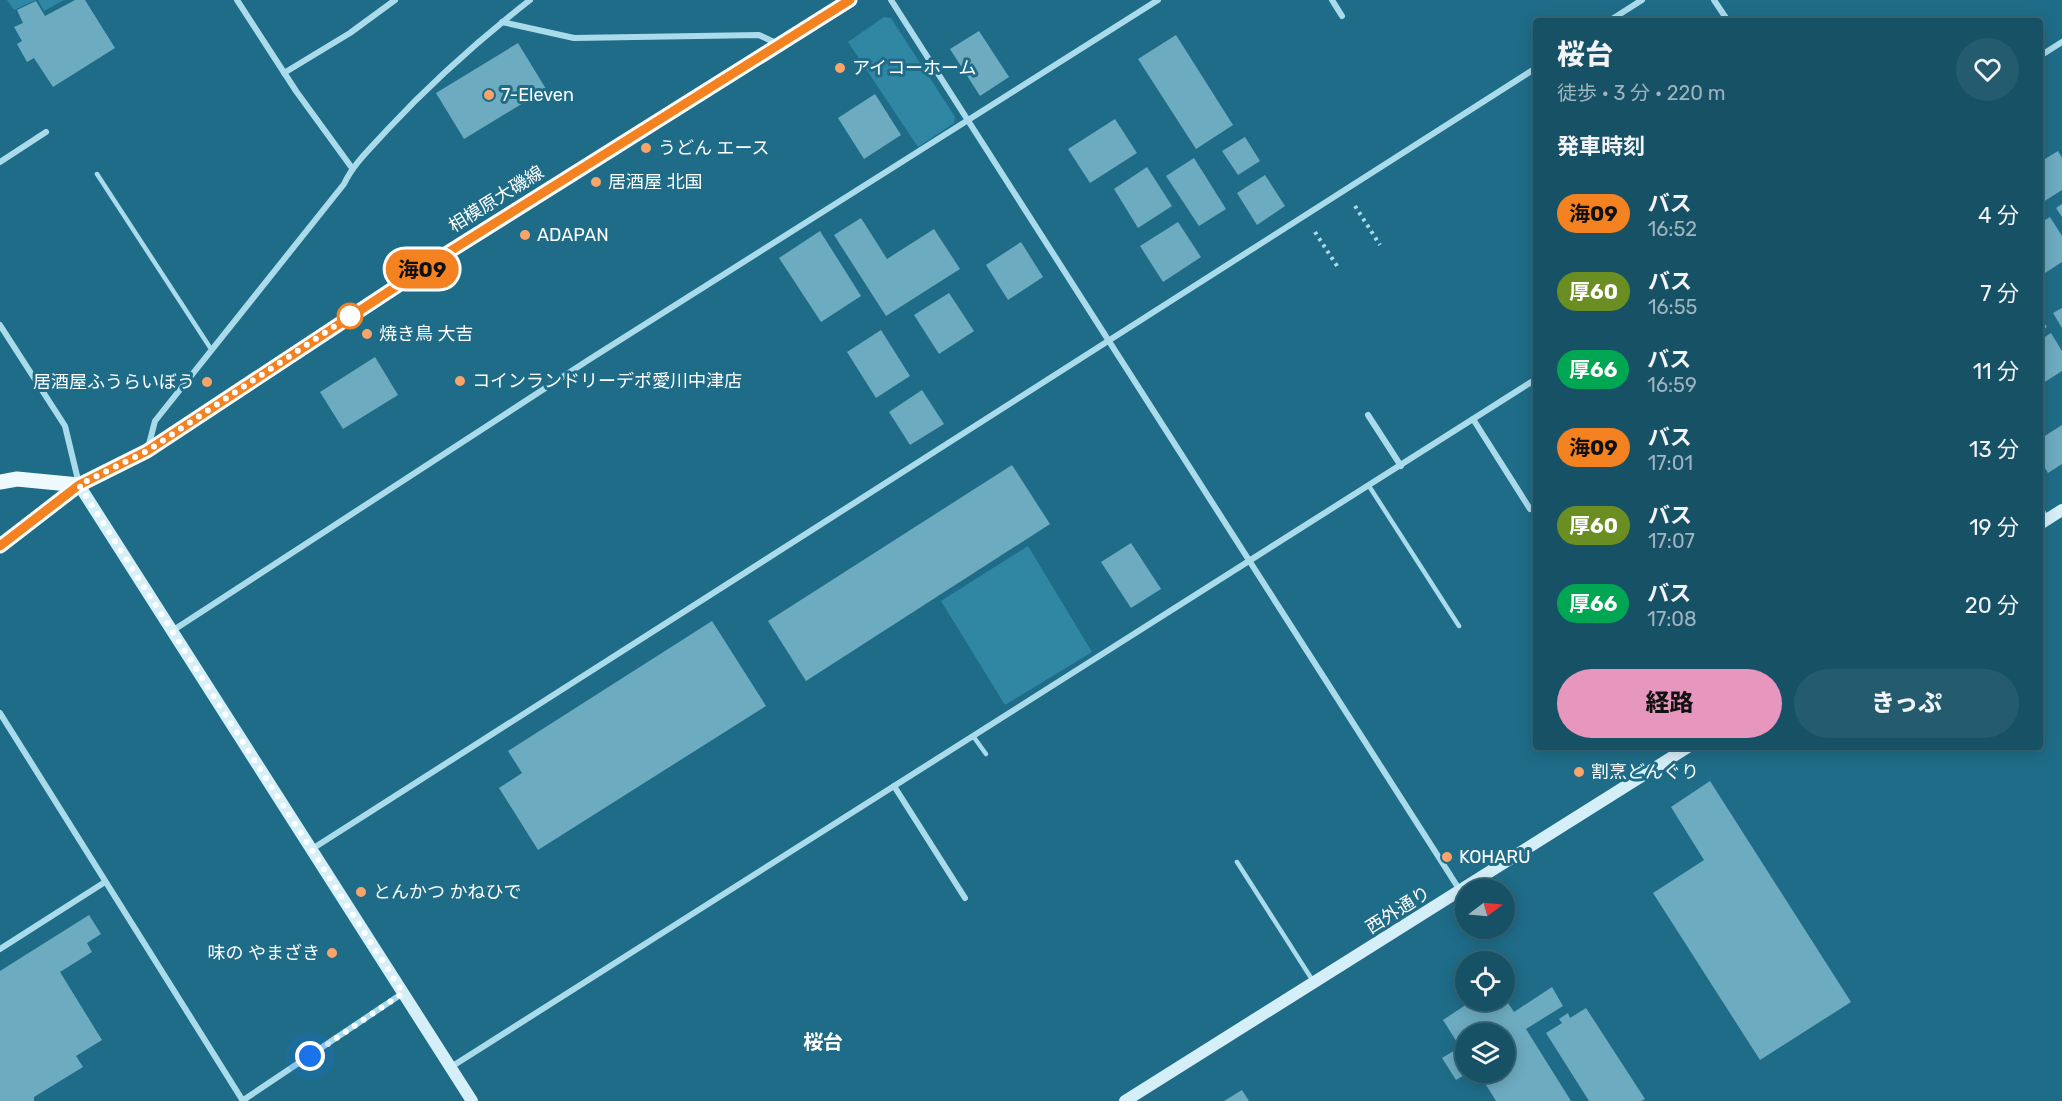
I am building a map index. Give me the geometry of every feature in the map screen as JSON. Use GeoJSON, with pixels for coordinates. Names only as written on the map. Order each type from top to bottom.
{"type":"FeatureCollection","features":[{"type":"Feature","properties":{"kind":"main road","name":"相模原大磯線"},"geometry":{"type":"LineString","coordinates":[[0,546],[79,485],[147,451],[444,255],[850,0]]}},
{"type":"Feature","properties":{"kind":"main road"},"geometry":{"type":"LineString","coordinates":[[0,482],[17,478],[79,485]]}},
{"type":"Feature","properties":{"kind":"street"},"geometry":{"type":"LineString","coordinates":[[237,0],[284,73],[352,168]]}},
{"type":"Feature","properties":{"kind":"street"},"geometry":{"type":"LineString","coordinates":[[284,73],[350,33],[395,0]]}},
{"type":"Feature","properties":{"kind":"street"},"geometry":{"type":"LineString","coordinates":[[147,451],[155,421],[337,194],[352,168],[450,67],[530,0]]}},
{"type":"Feature","properties":{"kind":"street"},"geometry":{"type":"LineString","coordinates":[[891,0],[1455,883]]}},
{"type":"Feature","properties":{"kind":"street"},"geometry":{"type":"LineString","coordinates":[[172,631],[590,359],[1158,0]]}},
{"type":"Feature","properties":{"kind":"street"},"geometry":{"type":"LineString","coordinates":[[1332,0],[1342,16]]}},
{"type":"Feature","properties":{"kind":"street"},"geometry":{"type":"LineString","coordinates":[[1614,18],[1642,0]]}},
{"type":"Feature","properties":{"kind":"street"},"geometry":{"type":"LineString","coordinates":[[1714,0],[1726,18]]}},
{"type":"Feature","properties":{"kind":"street"},"geometry":{"type":"LineString","coordinates":[[502,22],[574,38],[759,35],[779,44]]}},
{"type":"Feature","properties":{"kind":"street"},"geometry":{"type":"LineString","coordinates":[[2043,54],[2062,42]]}},
{"type":"Feature","properties":{"kind":"street"},"geometry":{"type":"LineString","coordinates":[[311,849],[1533,70]]}},
{"type":"Feature","properties":{"kind":"street"},"geometry":{"type":"LineString","coordinates":[[0,162],[46,132]]}},
{"type":"Feature","properties":{"kind":"street"},"geometry":{"type":"LineString","coordinates":[[0,325],[65,426],[79,485],[472,1101]]}},
{"type":"Feature","properties":{"kind":"street"},"geometry":{"type":"LineString","coordinates":[[451,1067],[1533,381]]}},
{"type":"Feature","properties":{"kind":"street"},"geometry":{"type":"LineString","coordinates":[[1368,416],[1401,466]]}},
{"type":"Feature","properties":{"kind":"street"},"geometry":{"type":"LineString","coordinates":[[1473,419],[1530,508]]}},
{"type":"Feature","properties":{"kind":"street"},"geometry":{"type":"LineString","coordinates":[[2044,521],[2062,510]]}},
{"type":"Feature","properties":{"kind":"street"},"geometry":{"type":"LineString","coordinates":[[0,712],[242,1101],[403,993]]}},
{"type":"Feature","properties":{"kind":"street","name":"西外通り"},"geometry":{"type":"LineString","coordinates":[[1481,879],[1683,750]]}},
{"type":"Feature","properties":{"kind":"street"},"geometry":{"type":"LineString","coordinates":[[894,786],[965,898]]}},
{"type":"Feature","properties":{"kind":"street"},"geometry":{"type":"LineString","coordinates":[[0,949],[105,882]]}},
{"type":"Feature","properties":{"kind":"street","name":"西外通り"},"geometry":{"type":"LineString","coordinates":[[1125,1101],[1455,896]]}},
{"type":"Feature","properties":{"kind":"street"},"geometry":{"type":"LineString","coordinates":[[255,1094],[260,1101]]}},
{"type":"Feature","properties":{"kind":"lane"},"geometry":{"type":"LineString","coordinates":[[97,174],[211,349]]}},
{"type":"Feature","properties":{"kind":"lane"},"geometry":{"type":"LineString","coordinates":[[1370,486],[1459,626]]}},
{"type":"Feature","properties":{"kind":"lane"},"geometry":{"type":"LineString","coordinates":[[973,736],[986,754]]}},
{"type":"Feature","properties":{"kind":"lane"},"geometry":{"type":"LineString","coordinates":[[1237,862],[1314,983]]}},
{"type":"Feature","properties":{"kind":"path"},"geometry":{"type":"LineString","coordinates":[[1345,190],[1380,245]]}},
{"type":"Feature","properties":{"kind":"path"},"geometry":{"type":"LineString","coordinates":[[1304,216],[1339,269]]}},
{"type":"Feature","properties":{"kind":"shaded area"},"geometry":{"type":"Polygon","coordinates":[[[7,0],[36,0],[14,10],[7,0]]]}},
{"type":"Feature","properties":{"kind":"shaded area"},"geometry":{"type":"Polygon","coordinates":[[[38,0],[64,0],[44,11],[38,0]]]}},
{"type":"Feature","properties":{"kind":"shaded area"},"geometry":{"type":"Polygon","coordinates":[[[884,17],[891,18],[955,117],[954,123],[918,147],[848,42],[884,17]]]}},
{"type":"Feature","properties":{"kind":"shaded area"},"geometry":{"type":"Polygon","coordinates":[[[1028,546],[1092,652],[1005,705],[941,601],[1028,546]]]}},
{"type":"Feature","properties":{"kind":"building"},"geometry":{"type":"Polygon","coordinates":[[[75,0],[85,0],[115,48],[53,87],[34,58],[27,62],[17,44],[22,41],[14,27],[23,23],[17,10],[36,1],[45,16],[75,0]]]}},
{"type":"Feature","properties":{"kind":"building"},"geometry":{"type":"Polygon","coordinates":[[[979,31],[1009,77],[980,96],[950,49],[979,31]]]}},
{"type":"Feature","properties":{"kind":"building"},"geometry":{"type":"Polygon","coordinates":[[[1176,35],[1233,125],[1196,149],[1138,59],[1176,35]]]}},
{"type":"Feature","properties":{"kind":"building"},"geometry":{"type":"Polygon","coordinates":[[[518,43],[546,89],[464,139],[436,93],[518,43]]]}},
{"type":"Feature","properties":{"kind":"building"},"geometry":{"type":"Polygon","coordinates":[[[875,94],[901,135],[864,159],[838,118],[875,94]]]}},
{"type":"Feature","properties":{"kind":"building"},"geometry":{"type":"Polygon","coordinates":[[[1115,119],[1137,153],[1090,183],[1068,149],[1115,119]]]}},
{"type":"Feature","properties":{"kind":"building"},"geometry":{"type":"Polygon","coordinates":[[[1245,137],[1260,161],[1238,175],[1222,151],[1245,137]]]}},
{"type":"Feature","properties":{"kind":"building"},"geometry":{"type":"Polygon","coordinates":[[[2058,151],[2062,158],[2062,190],[2043,202],[2043,160],[2058,151]]]}},
{"type":"Feature","properties":{"kind":"building"},"geometry":{"type":"Polygon","coordinates":[[[1194,158],[1226,209],[1199,226],[1166,176],[1194,158]]]}},
{"type":"Feature","properties":{"kind":"building"},"geometry":{"type":"Polygon","coordinates":[[[1147,167],[1172,206],[1138,228],[1114,189],[1147,167]]]}},
{"type":"Feature","properties":{"kind":"building"},"geometry":{"type":"Polygon","coordinates":[[[1265,175],[1285,206],[1257,225],[1237,193],[1265,175]]]}},
{"type":"Feature","properties":{"kind":"building"},"geometry":{"type":"Polygon","coordinates":[[[2062,204],[2062,217],[2056,208],[2062,204]]]}},
{"type":"Feature","properties":{"kind":"building"},"geometry":{"type":"Polygon","coordinates":[[[2050,217],[2062,236],[2062,262],[2045,273],[2043,270],[2043,221],[2050,217]]]}},
{"type":"Feature","properties":{"kind":"building"},"geometry":{"type":"Polygon","coordinates":[[[861,218],[887,259],[934,229],[960,269],[886,316],[834,235],[861,218]]]}},
{"type":"Feature","properties":{"kind":"building"},"geometry":{"type":"Polygon","coordinates":[[[1178,222],[1201,257],[1163,282],[1140,246],[1178,222]]]}},
{"type":"Feature","properties":{"kind":"building"},"geometry":{"type":"Polygon","coordinates":[[[820,231],[861,296],[821,322],[779,258],[820,231]]]}},
{"type":"Feature","properties":{"kind":"building"},"geometry":{"type":"Polygon","coordinates":[[[1021,242],[1043,277],[1008,300],[986,265],[1021,242]]]}},
{"type":"Feature","properties":{"kind":"building"},"geometry":{"type":"Polygon","coordinates":[[[949,293],[974,331],[939,354],[914,315],[949,293]]]}},
{"type":"Feature","properties":{"kind":"building"},"geometry":{"type":"Polygon","coordinates":[[[2062,308],[2062,328],[2053,313],[2062,308]]]}},
{"type":"Feature","properties":{"kind":"building"},"geometry":{"type":"Polygon","coordinates":[[[881,330],[910,376],[876,398],[847,352],[881,330]]]}},
{"type":"Feature","properties":{"kind":"building"},"geometry":{"type":"Polygon","coordinates":[[[2051,333],[2062,351],[2062,371],[2043,383],[2043,338],[2051,333]]]}},
{"type":"Feature","properties":{"kind":"building"},"geometry":{"type":"Polygon","coordinates":[[[375,357],[398,395],[343,429],[320,392],[375,357]]]}},
{"type":"Feature","properties":{"kind":"building"},"geometry":{"type":"Polygon","coordinates":[[[922,390],[944,424],[910,445],[889,412],[922,390]]]}},
{"type":"Feature","properties":{"kind":"building"},"geometry":{"type":"Polygon","coordinates":[[[2062,425],[2062,464],[2048,473],[2043,465],[2043,437],[2062,425]]]}},
{"type":"Feature","properties":{"kind":"building"},"geometry":{"type":"Polygon","coordinates":[[[1012,465],[1050,524],[806,681],[768,621],[1012,465]]]}},
{"type":"Feature","properties":{"kind":"building"},"geometry":{"type":"Polygon","coordinates":[[[1131,543],[1161,589],[1131,608],[1101,562],[1131,543]]]}},
{"type":"Feature","properties":{"kind":"building"},"geometry":{"type":"Polygon","coordinates":[[[712,621],[766,706],[538,850],[499,788],[522,773],[508,751],[712,621]]]}},
{"type":"Feature","properties":{"kind":"building"},"geometry":{"type":"Polygon","coordinates":[[[1710,781],[1851,1002],[1760,1060],[1653,893],[1704,860],[1671,807],[1710,781]]]}},
{"type":"Feature","properties":{"kind":"building"},"geometry":{"type":"Polygon","coordinates":[[[89,915],[101,934],[87,943],[92,952],[60,972],[102,1040],[76,1056],[83,1067],[34,1097],[34,1101],[0,1101],[0,971],[89,915]]]}},
{"type":"Feature","properties":{"kind":"building"},"geometry":{"type":"Polygon","coordinates":[[[1552,987],[1563,1006],[1526,1029],[1571,1101],[1496,1101],[1485,1083],[1515,1083],[1515,1023],[1455,1023],[1455,1039],[1443,1020],[1456,1011],[1514,1012],[1552,987]]]}},
{"type":"Feature","properties":{"kind":"building"},"geometry":{"type":"Polygon","coordinates":[[[1586,1008],[1645,1099],[1641,1101],[1589,1101],[1546,1033],[1562,1023],[1559,1019],[1568,1013],[1570,1018],[1586,1008]]]}},
{"type":"Feature","properties":{"kind":"building"},"geometry":{"type":"Polygon","coordinates":[[[1455,1050],[1455,1078],[1442,1058],[1455,1050]]]}},
{"type":"Feature","properties":{"kind":"building"},"geometry":{"type":"Polygon","coordinates":[[[1242,1090],[1249,1101],[1224,1101],[1242,1090]]]}},
{"type":"Feature","properties":{"kind":"bus line","name":"海09"},"geometry":{"type":"LineString","coordinates":[[0,546],[79,485],[147,451],[444,255],[850,0]]}},
{"type":"Feature","properties":{"kind":"place","name":"アイコーホーム"},"geometry":{"type":"Point","coordinates":[840,68]}},
{"type":"Feature","properties":{"kind":"place","name":"7-Eleven"},"geometry":{"type":"Point","coordinates":[489,95]}},
{"type":"Feature","properties":{"kind":"place","name":"うどん エース"},"geometry":{"type":"Point","coordinates":[646,148]}},
{"type":"Feature","properties":{"kind":"place","name":"居酒屋 北国"},"geometry":{"type":"Point","coordinates":[596,182]}},
{"type":"Feature","properties":{"kind":"place","name":"ADAPAN"},"geometry":{"type":"Point","coordinates":[525,235]}},
{"type":"Feature","properties":{"kind":"place","name":"焼き鳥 大吉"},"geometry":{"type":"Point","coordinates":[367,334]}},
{"type":"Feature","properties":{"kind":"place","name":"コインランドリーデポ愛川中津店"},"geometry":{"type":"Point","coordinates":[460,381]}},
{"type":"Feature","properties":{"kind":"place","name":"居酒屋ふうらいぼう"},"geometry":{"type":"Point","coordinates":[207,382]}},
{"type":"Feature","properties":{"kind":"place","name":"割烹どんぐり"},"geometry":{"type":"Point","coordinates":[1579,772]}},
{"type":"Feature","properties":{"kind":"place","name":"KOHARU"},"geometry":{"type":"Point","coordinates":[1447,857]}},
{"type":"Feature","properties":{"kind":"place","name":"とんかつ かねひで"},"geometry":{"type":"Point","coordinates":[361,892]}},
{"type":"Feature","properties":{"kind":"place","name":"味の やまざき"},"geometry":{"type":"Point","coordinates":[332,953]}},
{"type":"Feature","properties":{"kind":"district","name":"桜台"},"geometry":{"type":"Point","coordinates":[823,1042]}},
{"type":"Feature","properties":{"kind":"route"},"geometry":{"type":"LineString","coordinates":[[310,1056],[403,993],[79,485],[147,451],[350,316]]}}]}
